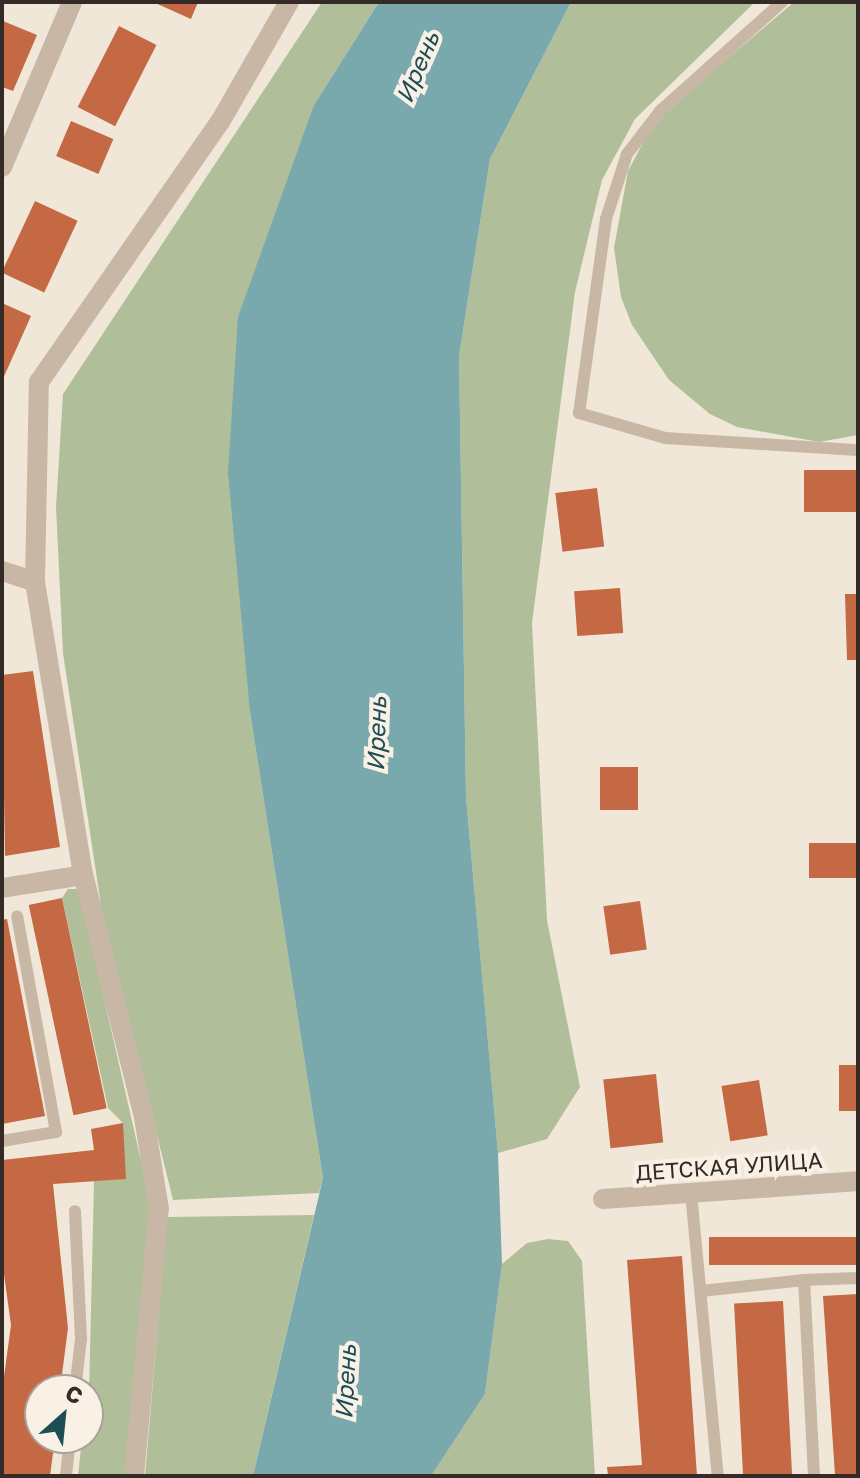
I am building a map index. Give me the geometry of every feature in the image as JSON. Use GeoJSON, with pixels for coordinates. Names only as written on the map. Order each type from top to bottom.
{"type":"FeatureCollection","features":[{"type":"Feature","properties":{"kind":"street"},"geometry":{"type":"LineString","coordinates":[[2,167],[72,2]]}},
{"type":"Feature","properties":{"kind":"street"},"geometry":{"type":"LineString","coordinates":[[134,1476],[159,1209],[144,1117],[83,875],[35,582],[39,382],[220,122],[289,2]]}},
{"type":"Feature","properties":{"kind":"street"},"geometry":{"type":"LineString","coordinates":[[2,571],[35,582]]}},
{"type":"Feature","properties":{"kind":"street"},"geometry":{"type":"LineString","coordinates":[[2,888],[83,875]]}},
{"type":"Feature","properties":{"kind":"street","name":"ДЕТСКАЯ УЛИЦА"},"geometry":{"type":"LineString","coordinates":[[603,1199],[858,1181]]}},
{"type":"Feature","properties":{"kind":"lane"},"geometry":{"type":"LineString","coordinates":[[782,2],[661,110],[627,154],[606,219],[579,413],[665,438],[858,450]]}},
{"type":"Feature","properties":{"kind":"lane"},"geometry":{"type":"LineString","coordinates":[[2,1141],[56,1132],[17,916]]}},
{"type":"Feature","properties":{"kind":"lane"},"geometry":{"type":"LineString","coordinates":[[691,1193],[718,1476]]}},
{"type":"Feature","properties":{"kind":"lane"},"geometry":{"type":"LineString","coordinates":[[75,1211],[81,1339],[77,1374]]}},
{"type":"Feature","properties":{"kind":"lane"},"geometry":{"type":"LineString","coordinates":[[701,1291],[804,1280],[858,1278]]}},
{"type":"Feature","properties":{"kind":"lane"},"geometry":{"type":"LineString","coordinates":[[804,1280],[814,1476]]}},
{"type":"Feature","properties":{"kind":"lane"},"geometry":{"type":"LineString","coordinates":[[66,1476],[68,1454]]}},
{"type":"Feature","properties":{"kind":"green space"},"geometry":{"type":"Polygon","coordinates":[[[322,2],[379,2],[314,105],[250,712],[323,1178],[319,1193],[173,1200],[102,912],[63,653],[56,507],[63,394],[322,2]]]}},
{"type":"Feature","properties":{"kind":"green space"},"geometry":{"type":"Polygon","coordinates":[[[571,2],[755,2],[635,119],[602,180],[575,292],[532,623],[547,920],[580,1087],[547,1139],[498,1153],[466,797],[459,356],[490,159],[571,2]]]}},
{"type":"Feature","properties":{"kind":"green space"},"geometry":{"type":"Polygon","coordinates":[[[794,2],[858,2],[858,435],[819,442],[737,427],[710,414],[669,380],[632,325],[621,297],[614,248],[628,171],[646,137],[665,112],[794,2]]]}},
{"type":"Feature","properties":{"kind":"green space"},"geometry":{"type":"Polygon","coordinates":[[[68,889],[79,889],[153,1213],[128,1476],[78,1476],[80,1454],[104,1454],[104,1374],[89,1374],[94,1181],[123,1123],[108,1108],[62,898],[68,889]]]}},
{"type":"Feature","properties":{"kind":"green space"},"geometry":{"type":"Polygon","coordinates":[[[314,1215],[253,1476],[145,1476],[167,1217],[314,1215]]]}},
{"type":"Feature","properties":{"kind":"green space"},"geometry":{"type":"Polygon","coordinates":[[[548,1239],[568,1241],[582,1261],[595,1476],[431,1476],[485,1394],[502,1264],[527,1243],[548,1239]]]}},
{"type":"Feature","properties":{"kind":"water","name":"Ирень"},"geometry":{"type":"Polygon","coordinates":[[[379,2],[571,2],[490,159],[459,356],[466,797],[498,1153],[502,1264],[485,1394],[431,1476],[253,1476],[323,1178],[250,712],[228,472],[238,317],[314,105],[379,2]]]}},
{"type":"Feature","properties":{"kind":"building"},"geometry":{"type":"Polygon","coordinates":[[[153,2],[198,2],[191,19],[153,2]]]}},
{"type":"Feature","properties":{"kind":"building"},"geometry":{"type":"Polygon","coordinates":[[[3,21],[37,35],[13,91],[2,87],[3,21]]]}},
{"type":"Feature","properties":{"kind":"building"},"geometry":{"type":"Polygon","coordinates":[[[119,26],[156,45],[115,126],[78,107],[119,26]]]}},
{"type":"Feature","properties":{"kind":"building"},"geometry":{"type":"Polygon","coordinates":[[[71,121],[113,139],[98,174],[56,156],[71,121]]]}},
{"type":"Feature","properties":{"kind":"building"},"geometry":{"type":"Polygon","coordinates":[[[35,201],[78,221],[44,292],[2,273],[35,201]]]}},
{"type":"Feature","properties":{"kind":"building"},"geometry":{"type":"Polygon","coordinates":[[[2,303],[31,316],[2,381],[2,303]]]}},
{"type":"Feature","properties":{"kind":"building"},"geometry":{"type":"Polygon","coordinates":[[[804,470],[858,470],[858,512],[804,512],[804,470]]]}},
{"type":"Feature","properties":{"kind":"building"},"geometry":{"type":"Polygon","coordinates":[[[597,488],[604,547],[563,552],[555,493],[597,488]]]}},
{"type":"Feature","properties":{"kind":"building"},"geometry":{"type":"Polygon","coordinates":[[[620,588],[623,633],[577,636],[574,591],[620,588]]]}},
{"type":"Feature","properties":{"kind":"building"},"geometry":{"type":"Polygon","coordinates":[[[845,594],[858,594],[858,660],[847,660],[845,594]]]}},
{"type":"Feature","properties":{"kind":"building"},"geometry":{"type":"Polygon","coordinates":[[[33,671],[60,847],[5,856],[2,675],[33,671]]]}},
{"type":"Feature","properties":{"kind":"building"},"geometry":{"type":"Polygon","coordinates":[[[600,767],[638,767],[638,810],[600,810],[600,767]]]}},
{"type":"Feature","properties":{"kind":"building"},"geometry":{"type":"Polygon","coordinates":[[[809,843],[858,843],[858,878],[809,878],[809,843]]]}},
{"type":"Feature","properties":{"kind":"building"},"geometry":{"type":"Polygon","coordinates":[[[62,898],[107,1108],[73,1115],[29,905],[62,898]]]}},
{"type":"Feature","properties":{"kind":"building"},"geometry":{"type":"Polygon","coordinates":[[[640,901],[647,950],[610,955],[603,906],[640,901]]]}},
{"type":"Feature","properties":{"kind":"building"},"geometry":{"type":"Polygon","coordinates":[[[7,919],[45,1116],[2,1124],[2,920],[7,919]]]}},
{"type":"Feature","properties":{"kind":"building"},"geometry":{"type":"Polygon","coordinates":[[[839,1065],[858,1065],[858,1111],[839,1111],[839,1065]]]}},
{"type":"Feature","properties":{"kind":"building"},"geometry":{"type":"Polygon","coordinates":[[[656,1074],[663,1143],[611,1148],[603,1080],[656,1074]]]}},
{"type":"Feature","properties":{"kind":"building"},"geometry":{"type":"Polygon","coordinates":[[[759,1080],[768,1135],[730,1141],[721,1086],[759,1080]]]}},
{"type":"Feature","properties":{"kind":"building"},"geometry":{"type":"Polygon","coordinates":[[[123,1123],[126,1179],[53,1184],[68,1328],[62,1374],[24,1374],[24,1454],[53,1454],[50,1476],[2,1476],[2,1391],[11,1325],[2,1260],[2,1160],[94,1150],[91,1129],[123,1123]]]}},
{"type":"Feature","properties":{"kind":"building"},"geometry":{"type":"Polygon","coordinates":[[[709,1237],[858,1237],[858,1265],[709,1265],[709,1237]]]}},
{"type":"Feature","properties":{"kind":"building"},"geometry":{"type":"Polygon","coordinates":[[[682,1256],[697,1476],[608,1476],[607,1467],[642,1465],[627,1260],[682,1256]]]}},
{"type":"Feature","properties":{"kind":"building"},"geometry":{"type":"Polygon","coordinates":[[[858,1294],[858,1474],[835,1475],[823,1296],[858,1294]]]}},
{"type":"Feature","properties":{"kind":"building"},"geometry":{"type":"Polygon","coordinates":[[[783,1301],[792,1476],[743,1476],[734,1304],[783,1301]]]}}]}
